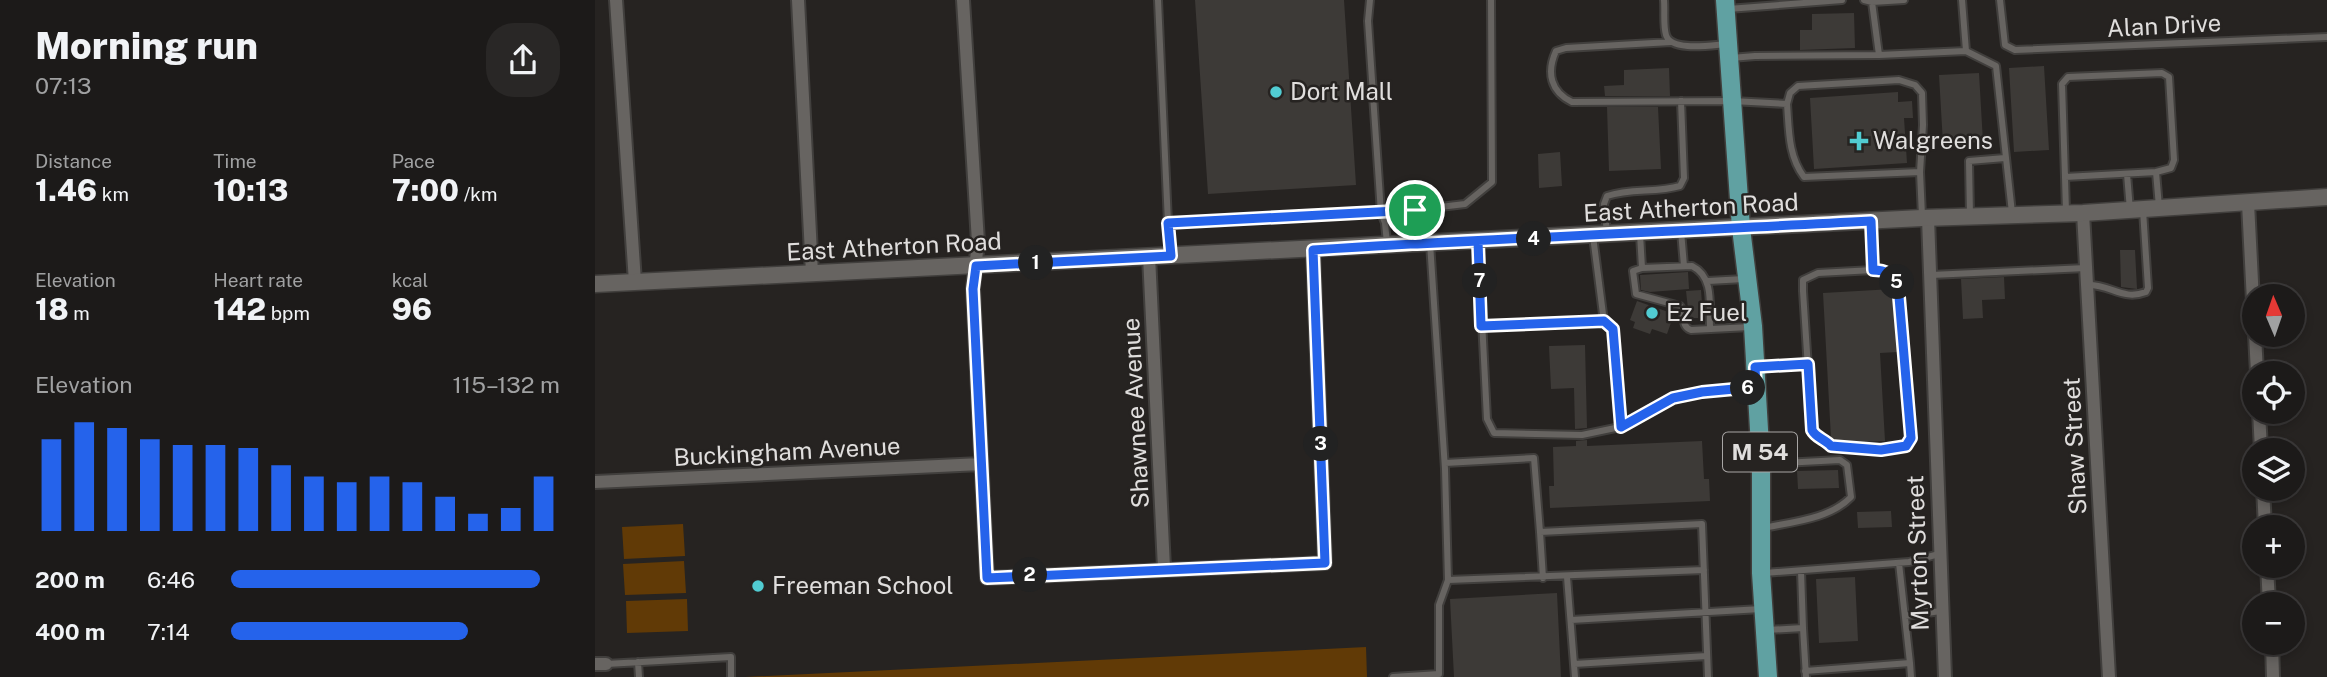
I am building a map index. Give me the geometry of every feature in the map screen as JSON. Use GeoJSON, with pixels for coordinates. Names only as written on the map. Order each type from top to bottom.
{"type":"FeatureCollection","features":[{"type":"Feature","properties":{"kind":"main road","name":"M 54"},"geometry":{"type":"LineString","coordinates":[[1726,4],[1741,228],[1753,326],[1761,464],[1761,573],[1767,677]]}},
{"type":"Feature","properties":{"kind":"street"},"geometry":{"type":"LineString","coordinates":[[616,0],[635,282]]}},
{"type":"Feature","properties":{"kind":"street"},"geometry":{"type":"LineString","coordinates":[[798,0],[812,273]]}},
{"type":"Feature","properties":{"kind":"street"},"geometry":{"type":"LineString","coordinates":[[963,0],[978,242],[973,289],[987,578],[1164,568],[1325,563],[1313,250]]}},
{"type":"Feature","properties":{"kind":"street","name":"East Atherton Road"},"geometry":{"type":"LineString","coordinates":[[595,284],[1925,218],[2083,214],[2327,197]]}},
{"type":"Feature","properties":{"kind":"street"},"geometry":{"type":"LineString","coordinates":[[2248,203],[2252,284]]}},
{"type":"Feature","properties":{"kind":"street","name":"Shaw Street"},"geometry":{"type":"LineString","coordinates":[[2083,214],[2109,677]]}},
{"type":"Feature","properties":{"kind":"street","name":"Myrton Street"},"geometry":{"type":"LineString","coordinates":[[1925,218],[1945,677]]}},
{"type":"Feature","properties":{"kind":"street","name":"Shawnee Avenue"},"geometry":{"type":"LineString","coordinates":[[1149,256],[1164,568]]}},
{"type":"Feature","properties":{"kind":"street","name":"Buckingham Avenue"},"geometry":{"type":"LineString","coordinates":[[595,482],[981,464]]}},
{"type":"Feature","properties":{"kind":"street"},"geometry":{"type":"LineString","coordinates":[[2272,655],[2273,677]]}},
{"type":"Feature","properties":{"kind":"lane"},"geometry":{"type":"LineString","coordinates":[[1158,0],[1171,256]]}},
{"type":"Feature","properties":{"kind":"lane"},"geometry":{"type":"LineString","coordinates":[[1370,0],[1368,21],[1381,213],[1387,245]]}},
{"type":"Feature","properties":{"kind":"lane"},"geometry":{"type":"LineString","coordinates":[[1168,223],[1381,213],[1465,204],[1492,181],[1491,0]]}},
{"type":"Feature","properties":{"kind":"lane"},"geometry":{"type":"LineString","coordinates":[[1664,0],[1667,36],[1671,43]]}},
{"type":"Feature","properties":{"kind":"lane"},"geometry":{"type":"LineString","coordinates":[[1726,4],[1842,0]]}},
{"type":"Feature","properties":{"kind":"lane"},"geometry":{"type":"LineString","coordinates":[[1879,55],[1868,1],[1904,0]]}},
{"type":"Feature","properties":{"kind":"lane"},"geometry":{"type":"LineString","coordinates":[[1962,0],[1966,51]]}},
{"type":"Feature","properties":{"kind":"lane","name":"Alan Drive"},"geometry":{"type":"LineString","coordinates":[[2000,0],[2004,45],[2015,50],[2327,37]]}},
{"type":"Feature","properties":{"kind":"lane"},"geometry":{"type":"LineString","coordinates":[[1787,104],[1732,100],[1572,102],[1560,96],[1553,86],[1552,60],[1556,51],[1566,48],[1671,43],[1755,56],[1966,51],[1996,66],[2012,216]]}},
{"type":"Feature","properties":{"kind":"lane"},"geometry":{"type":"LineString","coordinates":[[2065,177],[2156,172],[2171,167],[2174,160],[2169,77],[2162,73],[2064,80],[2062,84],[2066,214]]}},
{"type":"Feature","properties":{"kind":"lane"},"geometry":{"type":"LineString","coordinates":[[1920,172],[1804,177],[1795,165],[1790,137],[1787,104],[1790,93],[1798,86],[1899,80],[1915,85],[1922,93],[1920,172],[1925,218]]}},
{"type":"Feature","properties":{"kind":"lane"},"geometry":{"type":"LineString","coordinates":[[1604,321],[1600,236],[1604,204],[1607,196],[1619,192],[1680,186],[1684,178],[1681,101]]}},
{"type":"Feature","properties":{"kind":"lane"},"geometry":{"type":"LineString","coordinates":[[1971,218],[1969,161],[2005,158]]}},
{"type":"Feature","properties":{"kind":"lane"},"geometry":{"type":"LineString","coordinates":[[2087,285],[2103,285],[2117,293],[2129,295],[2138,295],[2148,288],[2144,209],[2156,172]]}},
{"type":"Feature","properties":{"kind":"lane"},"geometry":{"type":"LineString","coordinates":[[2127,174],[2144,209]]}},
{"type":"Feature","properties":{"kind":"lane"},"geometry":{"type":"LineString","coordinates":[[1393,677],[1439,674],[1439,605],[1448,580],[1445,463],[1424,244],[1415,210]]}},
{"type":"Feature","properties":{"kind":"lane"},"geometry":{"type":"LineString","coordinates":[[1871,221],[1873,270]]}},
{"type":"Feature","properties":{"kind":"lane"},"geometry":{"type":"LineString","coordinates":[[1681,231],[1684,266]]}},
{"type":"Feature","properties":{"kind":"lane"},"geometry":{"type":"LineString","coordinates":[[1640,234],[1642,268]]}},
{"type":"Feature","properties":{"kind":"lane"},"geometry":{"type":"LineString","coordinates":[[1478,241],[1487,419],[1494,433],[1582,435],[1621,427],[1673,398],[1702,392],[1756,387]]}},
{"type":"Feature","properties":{"kind":"lane"},"geometry":{"type":"LineString","coordinates":[[1710,329],[1708,281],[1698,269],[1684,266],[1642,268],[1633,271],[1634,293],[1682,307],[1687,329],[1710,329],[1753,326]]}},
{"type":"Feature","properties":{"kind":"lane"},"geometry":{"type":"LineString","coordinates":[[1929,275],[2086,268]]}},
{"type":"Feature","properties":{"kind":"lane"},"geometry":{"type":"LineString","coordinates":[[1873,270],[1892,274],[1898,285],[1911,438],[1906,446],[1881,450],[1831,446],[1812,430],[1803,280],[1818,273],[1873,270]]}},
{"type":"Feature","properties":{"kind":"lane"},"geometry":{"type":"LineString","coordinates":[[1708,281],[1748,279]]}},
{"type":"Feature","properties":{"kind":"lane"},"geometry":{"type":"LineString","coordinates":[[1481,326],[1604,321],[1613,329],[1621,427]]}},
{"type":"Feature","properties":{"kind":"lane"},"geometry":{"type":"LineString","coordinates":[[1755,367],[1808,364]]}},
{"type":"Feature","properties":{"kind":"lane"},"geometry":{"type":"LineString","coordinates":[[1445,463],[1534,458],[1543,578]]}},
{"type":"Feature","properties":{"kind":"lane"},"geometry":{"type":"LineString","coordinates":[[1760,529],[1826,513],[1845,504],[1851,497],[1847,465],[1840,460],[1761,464]]}},
{"type":"Feature","properties":{"kind":"lane"},"geometry":{"type":"LineString","coordinates":[[1540,532],[1702,524],[1708,677]]}},
{"type":"Feature","properties":{"kind":"lane"},"geometry":{"type":"LineString","coordinates":[[1761,573],[1899,563],[1939,554]]}},
{"type":"Feature","properties":{"kind":"lane"},"geometry":{"type":"LineString","coordinates":[[1899,563],[1911,677]]}},
{"type":"Feature","properties":{"kind":"lane"},"geometry":{"type":"LineString","coordinates":[[1448,580],[1704,570]]}},
{"type":"Feature","properties":{"kind":"lane"},"geometry":{"type":"LineString","coordinates":[[1801,571],[1806,674],[1910,663]]}},
{"type":"Feature","properties":{"kind":"lane"},"geometry":{"type":"LineString","coordinates":[[1567,577],[1575,677]]}},
{"type":"Feature","properties":{"kind":"lane"},"geometry":{"type":"LineString","coordinates":[[1571,620],[1763,609]]}},
{"type":"Feature","properties":{"kind":"lane"},"geometry":{"type":"LineString","coordinates":[[1905,616],[1941,611]]}},
{"type":"Feature","properties":{"kind":"lane"},"geometry":{"type":"LineString","coordinates":[[1765,630],[1804,628]]}},
{"type":"Feature","properties":{"kind":"lane"},"geometry":{"type":"LineString","coordinates":[[1574,664],[1707,656]]}},
{"type":"Feature","properties":{"kind":"lane"},"geometry":{"type":"LineString","coordinates":[[600,664],[731,657],[731,677]]}},
{"type":"Feature","properties":{"kind":"lane"},"geometry":{"type":"LineString","coordinates":[[638,662],[639,677]]}},
{"type":"Feature","properties":{"kind":"shaded area"},"geometry":{"type":"Polygon","coordinates":[[[683,524],[685,556],[624,559],[622,527],[683,524]]]}},
{"type":"Feature","properties":{"kind":"shaded area"},"geometry":{"type":"Polygon","coordinates":[[[684,561],[686,593],[625,595],[623,564],[684,561]]]}},
{"type":"Feature","properties":{"kind":"shaded area"},"geometry":{"type":"Polygon","coordinates":[[[687,599],[688,631],[627,633],[626,601],[687,599]]]}},
{"type":"Feature","properties":{"kind":"shaded area"},"geometry":{"type":"Polygon","coordinates":[[[1366,647],[1367,677],[745,677],[1366,647]]]}},
{"type":"Feature","properties":{"kind":"building","name":"Dort Mall"},"geometry":{"type":"Polygon","coordinates":[[[1195,0],[1344,0],[1356,185],[1208,194],[1195,0]]]}},
{"type":"Feature","properties":{"kind":"building"},"geometry":{"type":"Polygon","coordinates":[[[1854,13],[1855,48],[1800,50],[1800,30],[1812,30],[1812,14],[1854,13]]]}},
{"type":"Feature","properties":{"kind":"building"},"geometry":{"type":"Polygon","coordinates":[[[2044,66],[2049,150],[2014,152],[2009,68],[2044,66]]]}},
{"type":"Feature","properties":{"kind":"building"},"geometry":{"type":"Polygon","coordinates":[[[1669,68],[1670,96],[1605,96],[1604,86],[1624,85],[1624,70],[1669,68]]]}},
{"type":"Feature","properties":{"kind":"building"},"geometry":{"type":"Polygon","coordinates":[[[1979,73],[1983,142],[1943,144],[1939,75],[1979,73]]]}},
{"type":"Feature","properties":{"kind":"building","name":"Walgreens"},"geometry":{"type":"Polygon","coordinates":[[[1898,92],[1898,102],[1912,101],[1913,118],[1904,118],[1907,163],[1814,169],[1810,98],[1898,92]]]}},
{"type":"Feature","properties":{"kind":"building"},"geometry":{"type":"Polygon","coordinates":[[[1607,107],[1658,107],[1661,169],[1609,171],[1607,107]]]}},
{"type":"Feature","properties":{"kind":"building"},"geometry":{"type":"Polygon","coordinates":[[[1560,152],[1562,186],[1539,188],[1538,154],[1560,152]]]}},
{"type":"Feature","properties":{"kind":"building"},"geometry":{"type":"Polygon","coordinates":[[[2120,250],[2135,250],[2137,289],[2121,287],[2120,250]]]}},
{"type":"Feature","properties":{"kind":"building"},"geometry":{"type":"Polygon","coordinates":[[[1688,272],[1689,289],[1650,292],[1641,290],[1640,275],[1688,272]]]}},
{"type":"Feature","properties":{"kind":"building"},"geometry":{"type":"Polygon","coordinates":[[[2004,277],[2005,299],[1982,300],[1983,318],[1963,319],[1961,279],[2004,277]]]}},
{"type":"Feature","properties":{"kind":"building"},"geometry":{"type":"Polygon","coordinates":[[[1893,289],[1898,352],[1880,353],[1885,441],[1833,440],[1823,293],[1893,289]]]}},
{"type":"Feature","properties":{"kind":"building"},"geometry":{"type":"Polygon","coordinates":[[[1701,290],[1703,318],[1689,318],[1686,291],[1701,290]]]}},
{"type":"Feature","properties":{"kind":"building"},"geometry":{"type":"Polygon","coordinates":[[[1637,301],[1674,314],[1667,334],[1652,329],[1650,334],[1633,328],[1635,322],[1630,320],[1637,301]]]}},
{"type":"Feature","properties":{"kind":"building"},"geometry":{"type":"Polygon","coordinates":[[[1585,345],[1587,428],[1575,429],[1574,388],[1551,389],[1549,346],[1585,345]]]}},
{"type":"Feature","properties":{"kind":"building"},"geometry":{"type":"Polygon","coordinates":[[[1587,440],[1587,446],[1702,441],[1704,479],[1709,479],[1710,501],[1550,508],[1549,486],[1554,486],[1553,447],[1576,446],[1576,441],[1587,440]]]}},
{"type":"Feature","properties":{"kind":"building"},"geometry":{"type":"Polygon","coordinates":[[[1838,470],[1839,488],[1798,489],[1797,471],[1838,470]]]}},
{"type":"Feature","properties":{"kind":"building"},"geometry":{"type":"Polygon","coordinates":[[[1891,511],[1892,527],[1858,528],[1857,512],[1891,511]]]}},
{"type":"Feature","properties":{"kind":"building"},"geometry":{"type":"Polygon","coordinates":[[[1855,577],[1858,641],[1819,643],[1816,579],[1855,577]]]}},
{"type":"Feature","properties":{"kind":"building"},"geometry":{"type":"Polygon","coordinates":[[[1557,593],[1561,677],[1454,677],[1450,599],[1557,593]]]}},
{"type":"Feature","properties":{"kind":"place","name":"Dort Mall"},"geometry":{"type":"Point","coordinates":[1276,92]}},
{"type":"Feature","properties":{"kind":"place","name":"Walgreens"},"geometry":{"type":"Point","coordinates":[1859,141]}},
{"type":"Feature","properties":{"kind":"place","name":"Ez Fuel"},"geometry":{"type":"Point","coordinates":[1652,313]}},
{"type":"Feature","properties":{"kind":"place","name":"Freeman School"},"geometry":{"type":"Point","coordinates":[758,586]}},
{"type":"Feature","properties":{"kind":"route"},"geometry":{"type":"LineString","coordinates":[[1415,210],[1168,223],[1171,256],[976,266],[973,289],[987,578],[1164,568],[1325,563],[1313,250],[1387,245],[1430,243],[1478,241],[1608,235],[1871,221],[1873,270],[1892,274],[1898,285],[1911,438],[1906,446],[1881,450],[1831,446],[1824,438],[1817,436],[1812,430],[1808,364],[1755,367],[1756,387],[1702,392],[1673,398],[1621,427],[1613,329],[1609,324],[1604,321],[1481,326],[1478,241],[1417,244],[1415,210]]}}]}
